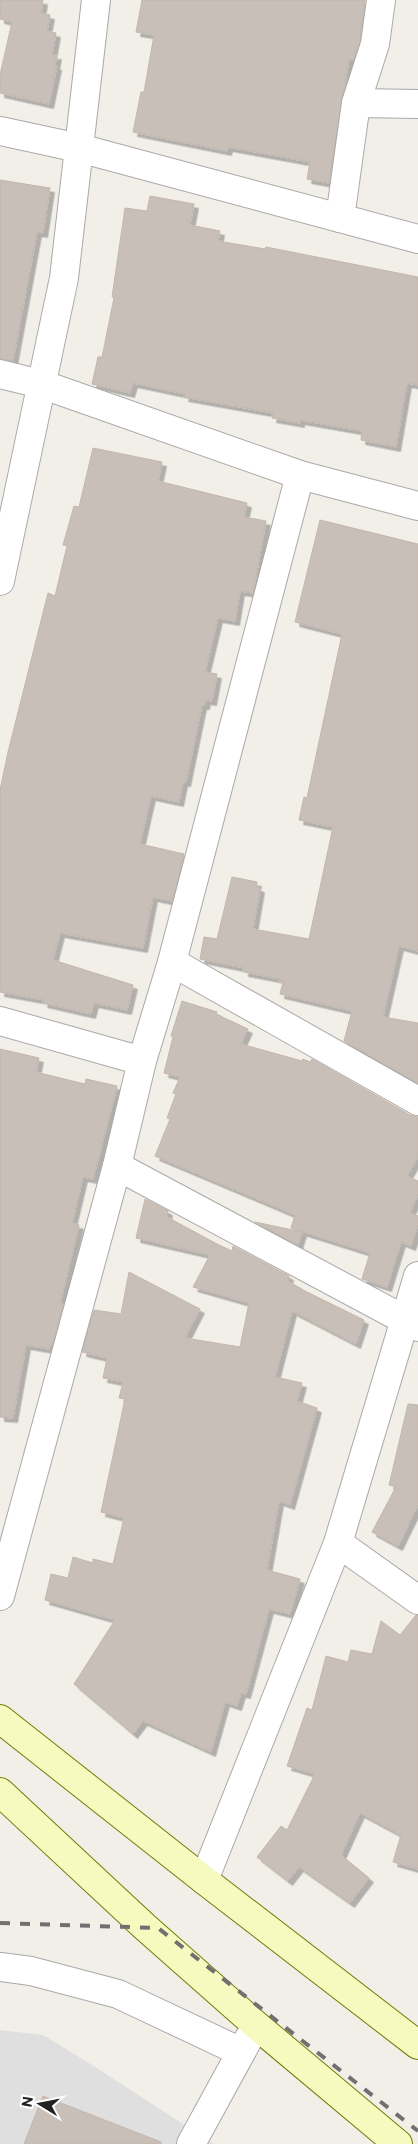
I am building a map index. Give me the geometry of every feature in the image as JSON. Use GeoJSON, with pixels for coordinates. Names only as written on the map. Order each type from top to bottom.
{"type":"FeatureCollection","features":[{"type":"Feature","properties":{"kind":"main road"},"geometry":{"type":"LineString","coordinates":[[0,1719],[204,1880],[418,2044]]}},
{"type":"Feature","properties":{"kind":"main road"},"geometry":{"type":"LineString","coordinates":[[0,1792],[145,1928],[256,2025],[398,2144]]}},
{"type":"Feature","properties":{"kind":"street"},"geometry":{"type":"LineString","coordinates":[[0,581],[64,278],[96,0]]}},
{"type":"Feature","properties":{"kind":"street"},"geometry":{"type":"LineString","coordinates":[[340,218],[356,103],[375,44],[381,0]]}},
{"type":"Feature","properties":{"kind":"street"},"geometry":{"type":"LineString","coordinates":[[356,103],[418,104]]}},
{"type":"Feature","properties":{"kind":"street"},"geometry":{"type":"LineString","coordinates":[[0,131],[79,148],[418,239]]}},
{"type":"Feature","properties":{"kind":"street"},"geometry":{"type":"LineString","coordinates":[[0,374],[41,384],[300,475],[418,505]]}},
{"type":"Feature","properties":{"kind":"street"},"geometry":{"type":"LineString","coordinates":[[0,1596],[117,1166],[142,1061],[172,962],[300,475]]}},
{"type":"Feature","properties":{"kind":"street"},"geometry":{"type":"LineString","coordinates":[[172,962],[418,1101]]}},
{"type":"Feature","properties":{"kind":"street"},"geometry":{"type":"LineString","coordinates":[[0,1021],[142,1061]]}},
{"type":"Feature","properties":{"kind":"street"},"geometry":{"type":"LineString","coordinates":[[117,1166],[411,1323]]}},
{"type":"Feature","properties":{"kind":"street"},"geometry":{"type":"LineString","coordinates":[[204,1880],[338,1543],[411,1323],[418,1276]]}},
{"type":"Feature","properties":{"kind":"street"},"geometry":{"type":"LineString","coordinates":[[338,1543],[418,1600]]}},
{"type":"Feature","properties":{"kind":"street"},"geometry":{"type":"LineString","coordinates":[[0,1967],[31,1971],[118,1994],[240,2052]]}},
{"type":"Feature","properties":{"kind":"street"},"geometry":{"type":"LineString","coordinates":[[192,2144],[256,2025]]}},
{"type":"Feature","properties":{"kind":"shaded area"},"geometry":{"type":"Polygon","coordinates":[[[0,2030],[43,2035],[214,2144],[0,2144],[0,2030]]]}},
{"type":"Feature","properties":{"kind":"building"},"geometry":{"type":"Polygon","coordinates":[[[0,0],[43,0],[41,13],[50,15],[47,31],[56,33],[52,55],[57,55],[55,65],[57,66],[49,104],[0,93],[0,75],[12,22],[0,19],[0,0]]]}},
{"type":"Feature","properties":{"kind":"building"},"geometry":{"type":"Polygon","coordinates":[[[142,0],[365,0],[360,41],[353,60],[349,59],[329,183],[307,179],[310,162],[228,147],[227,151],[133,132],[141,92],[144,92],[154,35],[136,32],[142,0]]]}},
{"type":"Feature","properties":{"kind":"building"},"geometry":{"type":"Polygon","coordinates":[[[0,180],[50,188],[43,233],[37,232],[13,361],[0,359],[0,180]]]}},
{"type":"Feature","properties":{"kind":"building"},"geometry":{"type":"Polygon","coordinates":[[[150,196],[194,204],[190,225],[220,231],[218,241],[265,249],[266,247],[418,277],[418,385],[407,383],[396,447],[361,440],[362,431],[300,420],[300,423],[272,418],[273,413],[184,397],[185,394],[133,383],[130,393],[92,384],[98,357],[102,357],[114,298],[112,297],[125,208],[147,211],[150,196]]]}},
{"type":"Feature","properties":{"kind":"building"},"geometry":{"type":"Polygon","coordinates":[[[93,448],[162,462],[158,481],[247,503],[244,517],[266,521],[253,593],[240,591],[235,621],[218,618],[205,672],[217,674],[212,701],[206,700],[205,705],[202,705],[186,782],[183,782],[179,802],[151,796],[140,844],[184,854],[172,901],[153,897],[143,948],[60,933],[53,960],[133,985],[127,1010],[94,1003],[91,1014],[43,1003],[44,1000],[0,992],[0,790],[48,593],[55,596],[67,546],[63,545],[74,506],[79,507],[93,448]]]}},
{"type":"Feature","properties":{"kind":"building"},"geometry":{"type":"Polygon","coordinates":[[[320,520],[418,544],[418,951],[399,946],[383,1017],[418,1023],[418,1083],[344,1041],[352,1011],[280,994],[283,982],[280,982],[280,979],[244,972],[244,968],[200,959],[204,937],[217,939],[232,877],[257,882],[256,887],[260,888],[253,929],[309,939],[333,827],[299,820],[304,797],[307,798],[342,634],[295,622],[320,520]]]}},
{"type":"Feature","properties":{"kind":"building"},"geometry":{"type":"Polygon","coordinates":[[[182,1001],[217,1012],[216,1014],[248,1029],[241,1044],[302,1061],[303,1059],[310,1062],[312,1059],[410,1115],[418,1117],[418,1157],[407,1176],[418,1181],[418,1194],[410,1213],[418,1216],[418,1225],[411,1246],[401,1242],[387,1287],[362,1279],[370,1253],[291,1228],[295,1215],[155,1156],[170,1119],[167,1118],[176,1094],[173,1093],[180,1077],[164,1073],[173,1037],[171,1036],[182,1001]]]}},
{"type":"Feature","properties":{"kind":"building"},"geometry":{"type":"Polygon","coordinates":[[[0,1049],[39,1058],[36,1072],[85,1084],[86,1079],[117,1086],[93,1179],[83,1177],[72,1223],[79,1225],[60,1304],[63,1304],[52,1345],[50,1345],[49,1349],[26,1345],[13,1418],[0,1417],[0,1049]]]}},
{"type":"Feature","properties":{"kind":"building"},"geometry":{"type":"Polygon","coordinates":[[[145,1199],[168,1211],[167,1217],[232,1251],[233,1246],[289,1276],[288,1281],[305,1291],[364,1320],[356,1344],[292,1311],[275,1377],[302,1383],[297,1401],[317,1408],[290,1505],[279,1501],[267,1570],[300,1579],[290,1614],[269,1609],[246,1694],[241,1693],[237,1706],[225,1702],[211,1752],[143,1721],[133,1734],[74,1684],[115,1620],[45,1600],[51,1574],[68,1578],[73,1557],[93,1563],[93,1559],[113,1564],[124,1518],[101,1512],[125,1399],[119,1398],[123,1382],[103,1378],[107,1358],[82,1352],[94,1310],[121,1314],[129,1272],[200,1309],[185,1338],[240,1347],[249,1303],[193,1287],[210,1255],[136,1238],[145,1199]]]}},
{"type":"Feature","properties":{"kind":"building"},"geometry":{"type":"Polygon","coordinates":[[[255,1222],[302,1232],[298,1245],[255,1222]]]}},
{"type":"Feature","properties":{"kind":"building"},"geometry":{"type":"Polygon","coordinates":[[[408,1404],[418,1405],[418,1505],[398,1546],[372,1532],[396,1487],[389,1485],[408,1404]]]}},
{"type":"Feature","properties":{"kind":"building"},"geometry":{"type":"Polygon","coordinates":[[[418,1615],[418,1869],[393,1862],[401,1835],[360,1813],[341,1855],[369,1878],[350,1903],[299,1867],[288,1881],[257,1857],[281,1826],[287,1830],[315,1774],[287,1766],[307,1708],[312,1710],[326,1656],[348,1662],[351,1650],[372,1654],[381,1621],[400,1635],[418,1615]]]}},
{"type":"Feature","properties":{"kind":"building"},"geometry":{"type":"Polygon","coordinates":[[[43,2096],[161,2142],[161,2144],[24,2144],[43,2096]]]}},
{"type":"Feature","properties":{"kind":"railway"},"geometry":{"type":"LineString","coordinates":[[0,1923],[158,1928],[418,2131]]}}]}
